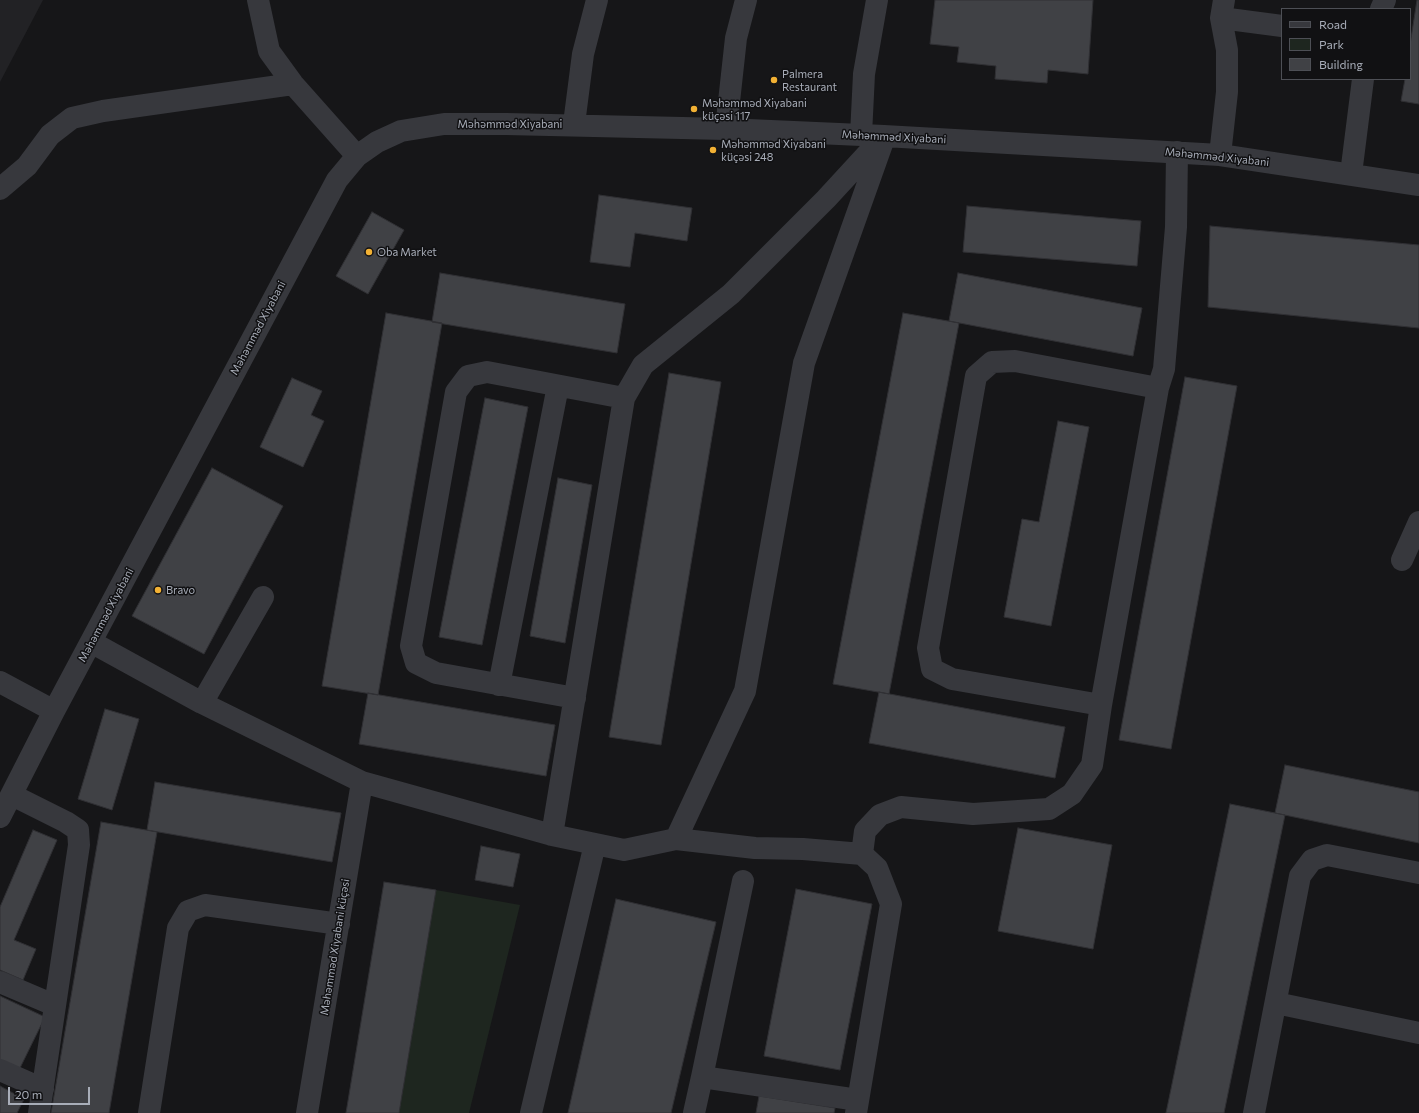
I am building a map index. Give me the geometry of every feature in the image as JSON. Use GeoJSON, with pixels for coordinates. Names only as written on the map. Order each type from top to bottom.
{"type":"FeatureCollection","features":[{"type":"Feature","properties":{"kind":"street"},"geometry":{"type":"LineString","coordinates":[[258,0],[269,51],[293,84],[357,156]]}},
{"type":"Feature","properties":{"kind":"street"},"geometry":{"type":"LineString","coordinates":[[574,124],[583,54],[597,0]]}},
{"type":"Feature","properties":{"kind":"street"},"geometry":{"type":"LineString","coordinates":[[726,129],[736,38],[746,0]]}},
{"type":"Feature","properties":{"kind":"street"},"geometry":{"type":"LineString","coordinates":[[862,135],[864,74],[876,0]]}},
{"type":"Feature","properties":{"kind":"street"},"geometry":{"type":"LineString","coordinates":[[1220,155],[1227,92],[1226,50],[1222,9],[1281,26]]}},
{"type":"Feature","properties":{"kind":"street"},"geometry":{"type":"LineString","coordinates":[[1351,174],[1363,80]]}},
{"type":"Feature","properties":{"kind":"street"},"geometry":{"type":"LineString","coordinates":[[0,189],[27,166],[50,135],[72,118],[103,111],[293,84]]}},
{"type":"Feature","properties":{"kind":"street","name":"Məhəmməd Xiyabani"},"geometry":{"type":"LineString","coordinates":[[0,817],[54,711],[336,180],[357,156],[377,142],[401,131],[444,124],[574,124],[884,136],[1220,155],[1419,185]]}},
{"type":"Feature","properties":{"kind":"street"},"geometry":{"type":"LineString","coordinates":[[552,835],[624,398],[643,365],[731,294],[826,199],[884,136]]}},
{"type":"Feature","properties":{"kind":"street"},"geometry":{"type":"LineString","coordinates":[[676,839],[745,691],[804,363],[884,136]]}},
{"type":"Feature","properties":{"kind":"street"},"geometry":{"type":"LineString","coordinates":[[862,854],[865,831],[880,815],[901,807],[973,814],[1049,809],[1072,794],[1092,765],[1101,705],[1158,388],[1165,357],[1172,291],[1176,227],[1177,152]]}},
{"type":"Feature","properties":{"kind":"street"},"geometry":{"type":"LineString","coordinates":[[1101,705],[952,679],[932,669],[928,648],[976,376],[992,362],[1015,361],[1158,388]]}},
{"type":"Feature","properties":{"kind":"street"},"geometry":{"type":"LineString","coordinates":[[574,698],[436,673],[416,663],[411,646],[456,392],[468,376],[486,372],[624,398]]}},
{"type":"Feature","properties":{"kind":"street"},"geometry":{"type":"LineString","coordinates":[[499,685],[558,386]]}},
{"type":"Feature","properties":{"kind":"street"},"geometry":{"type":"LineString","coordinates":[[1402,560],[1419,522]]}},
{"type":"Feature","properties":{"kind":"street"},"geometry":{"type":"LineString","coordinates":[[202,703],[263,597]]}},
{"type":"Feature","properties":{"kind":"street"},"geometry":{"type":"LineString","coordinates":[[91,642],[202,703],[362,782],[552,835],[624,850],[676,839],[755,848],[803,849],[862,854],[877,868],[891,904],[857,1106],[702,1077]]}},
{"type":"Feature","properties":{"kind":"street"},"geometry":{"type":"LineString","coordinates":[[0,682],[54,711]]}},
{"type":"Feature","properties":{"kind":"street","name":"Məhəmməd Xiyabani küçəsi"},"geometry":{"type":"LineString","coordinates":[[307,1113],[362,782]]}},
{"type":"Feature","properties":{"kind":"street"},"geometry":{"type":"LineString","coordinates":[[12,795],[66,822],[78,830],[79,845],[39,1113]]}},
{"type":"Feature","properties":{"kind":"street"},"geometry":{"type":"LineString","coordinates":[[530,1113],[595,844]]}},
{"type":"Feature","properties":{"kind":"street"},"geometry":{"type":"LineString","coordinates":[[1254,1113],[1300,876],[1312,860],[1327,855],[1419,874]]}},
{"type":"Feature","properties":{"kind":"street"},"geometry":{"type":"LineString","coordinates":[[694,1113],[743,881]]}},
{"type":"Feature","properties":{"kind":"street"},"geometry":{"type":"LineString","coordinates":[[149,1113],[178,928],[188,912],[205,905],[339,924]]}},
{"type":"Feature","properties":{"kind":"street"},"geometry":{"type":"LineString","coordinates":[[0,982],[54,1005]]}},
{"type":"Feature","properties":{"kind":"street"},"geometry":{"type":"LineString","coordinates":[[1276,1003],[1419,1033]]}},
{"type":"Feature","properties":{"kind":"street"},"geometry":{"type":"LineString","coordinates":[[0,1070],[42,1089]]}},
{"type":"Feature","properties":{"kind":"shaded area"},"geometry":{"type":"Polygon","coordinates":[[[0,0],[43,0],[0,82],[0,0]]]}},
{"type":"Feature","properties":{"kind":"green space"},"geometry":{"type":"Polygon","coordinates":[[[436,890],[520,905],[469,1113],[399,1113],[436,890]]]}},
{"type":"Feature","properties":{"kind":"building"},"geometry":{"type":"Polygon","coordinates":[[[935,0],[1093,0],[1088,74],[1048,70],[1047,83],[995,79],[996,66],[957,62],[959,47],[930,44],[935,0]]]}},
{"type":"Feature","properties":{"kind":"building"},"geometry":{"type":"Polygon","coordinates":[[[1417,0],[1419,0],[1419,104],[1401,101],[1405,80],[1411,80],[1411,39],[1417,0]]]}},
{"type":"Feature","properties":{"kind":"building"},"geometry":{"type":"Polygon","coordinates":[[[599,195],[692,208],[687,241],[635,233],[630,267],[590,262],[599,195]]]}},
{"type":"Feature","properties":{"kind":"building"},"geometry":{"type":"Polygon","coordinates":[[[967,206],[1141,221],[1137,266],[963,252],[967,206]]]}},
{"type":"Feature","properties":{"kind":"building"},"geometry":{"type":"Polygon","coordinates":[[[372,212],[404,230],[368,294],[336,276],[372,212]]]}},
{"type":"Feature","properties":{"kind":"building"},"geometry":{"type":"Polygon","coordinates":[[[1210,226],[1419,245],[1419,328],[1208,307],[1210,226]]]}},
{"type":"Feature","properties":{"kind":"building"},"geometry":{"type":"Polygon","coordinates":[[[440,273],[625,304],[617,353],[432,322],[440,273]]]}},
{"type":"Feature","properties":{"kind":"building"},"geometry":{"type":"Polygon","coordinates":[[[958,273],[1142,308],[1133,356],[949,321],[958,273]]]}},
{"type":"Feature","properties":{"kind":"building"},"geometry":{"type":"Polygon","coordinates":[[[386,313],[442,323],[378,695],[322,686],[386,313]]]}},
{"type":"Feature","properties":{"kind":"building"},"geometry":{"type":"Polygon","coordinates":[[[903,313],[959,323],[889,694],[833,684],[903,313]]]}},
{"type":"Feature","properties":{"kind":"building"},"geometry":{"type":"Polygon","coordinates":[[[669,373],[721,382],[661,745],[609,737],[669,373]]]}},
{"type":"Feature","properties":{"kind":"building"},"geometry":{"type":"Polygon","coordinates":[[[1185,377],[1237,386],[1171,749],[1119,740],[1185,377]]]}},
{"type":"Feature","properties":{"kind":"building"},"geometry":{"type":"Polygon","coordinates":[[[292,378],[322,391],[311,415],[324,421],[303,467],[260,447],[292,378]]]}},
{"type":"Feature","properties":{"kind":"building"},"geometry":{"type":"Polygon","coordinates":[[[485,398],[528,407],[482,645],[439,637],[485,398]]]}},
{"type":"Feature","properties":{"kind":"building"},"geometry":{"type":"Polygon","coordinates":[[[1058,421],[1089,427],[1051,626],[1004,617],[1022,519],[1039,522],[1058,421]]]}},
{"type":"Feature","properties":{"kind":"building"},"geometry":{"type":"Polygon","coordinates":[[[212,468],[283,506],[204,654],[132,616],[212,468]]]}},
{"type":"Feature","properties":{"kind":"building"},"geometry":{"type":"Polygon","coordinates":[[[558,478],[592,485],[565,643],[530,636],[558,478]]]}},
{"type":"Feature","properties":{"kind":"building"},"geometry":{"type":"Polygon","coordinates":[[[879,692],[1065,727],[1055,778],[869,743],[879,692]]]}},
{"type":"Feature","properties":{"kind":"building"},"geometry":{"type":"Polygon","coordinates":[[[368,693],[555,725],[546,776],[359,744],[368,693]]]}},
{"type":"Feature","properties":{"kind":"building"},"geometry":{"type":"Polygon","coordinates":[[[105,709],[139,719],[112,810],[78,799],[105,709]]]}},
{"type":"Feature","properties":{"kind":"building"},"geometry":{"type":"Polygon","coordinates":[[[1285,765],[1419,792],[1419,843],[1275,813],[1285,765]]]}},
{"type":"Feature","properties":{"kind":"building"},"geometry":{"type":"Polygon","coordinates":[[[155,782],[341,813],[332,862],[147,830],[155,782]]]}},
{"type":"Feature","properties":{"kind":"building"},"geometry":{"type":"Polygon","coordinates":[[[1230,804],[1285,815],[1224,1113],[1166,1113],[1230,804]]]}},
{"type":"Feature","properties":{"kind":"building"},"geometry":{"type":"Polygon","coordinates":[[[101,822],[157,832],[109,1113],[51,1113],[101,822]]]}},
{"type":"Feature","properties":{"kind":"building"},"geometry":{"type":"Polygon","coordinates":[[[1018,828],[1112,845],[1093,949],[998,931],[1018,828]]]}},
{"type":"Feature","properties":{"kind":"building"},"geometry":{"type":"Polygon","coordinates":[[[33,830],[57,840],[14,940],[36,949],[23,980],[0,970],[0,907],[33,830]]]}},
{"type":"Feature","properties":{"kind":"building"},"geometry":{"type":"Polygon","coordinates":[[[481,846],[520,854],[513,887],[475,880],[481,846]]]}},
{"type":"Feature","properties":{"kind":"building"},"geometry":{"type":"Polygon","coordinates":[[[384,882],[436,890],[399,1113],[346,1113],[384,882]]]}},
{"type":"Feature","properties":{"kind":"building"},"geometry":{"type":"Polygon","coordinates":[[[796,889],[872,904],[840,1070],[764,1056],[796,889]]]}},
{"type":"Feature","properties":{"kind":"building"},"geometry":{"type":"Polygon","coordinates":[[[616,899],[716,922],[671,1113],[568,1113],[616,899]]]}},
{"type":"Feature","properties":{"kind":"building"},"geometry":{"type":"Polygon","coordinates":[[[0,996],[45,1017],[19,1070],[0,1061],[0,996]]]}},
{"type":"Feature","properties":{"kind":"building"},"geometry":{"type":"Polygon","coordinates":[[[0,1086],[24,1099],[17,1113],[0,1113],[0,1086]]]}},
{"type":"Feature","properties":{"kind":"building"},"geometry":{"type":"Polygon","coordinates":[[[759,1096],[835,1108],[834,1113],[756,1113],[759,1096]]]}},
{"type":"Feature","properties":{"kind":"place","name":"Palmera Restaurant"},"geometry":{"type":"Point","coordinates":[774,80]}},
{"type":"Feature","properties":{"kind":"place","name":"Məhəmməd Xiyabani küçəsi 117"},"geometry":{"type":"Point","coordinates":[694,109]}},
{"type":"Feature","properties":{"kind":"place","name":"Məhəmməd Xiyabani küçəsi 248"},"geometry":{"type":"Point","coordinates":[713,150]}},
{"type":"Feature","properties":{"kind":"place","name":"Oba Market"},"geometry":{"type":"Point","coordinates":[369,252]}},
{"type":"Feature","properties":{"kind":"place","name":"Bravo"},"geometry":{"type":"Point","coordinates":[158,590]}}]}
